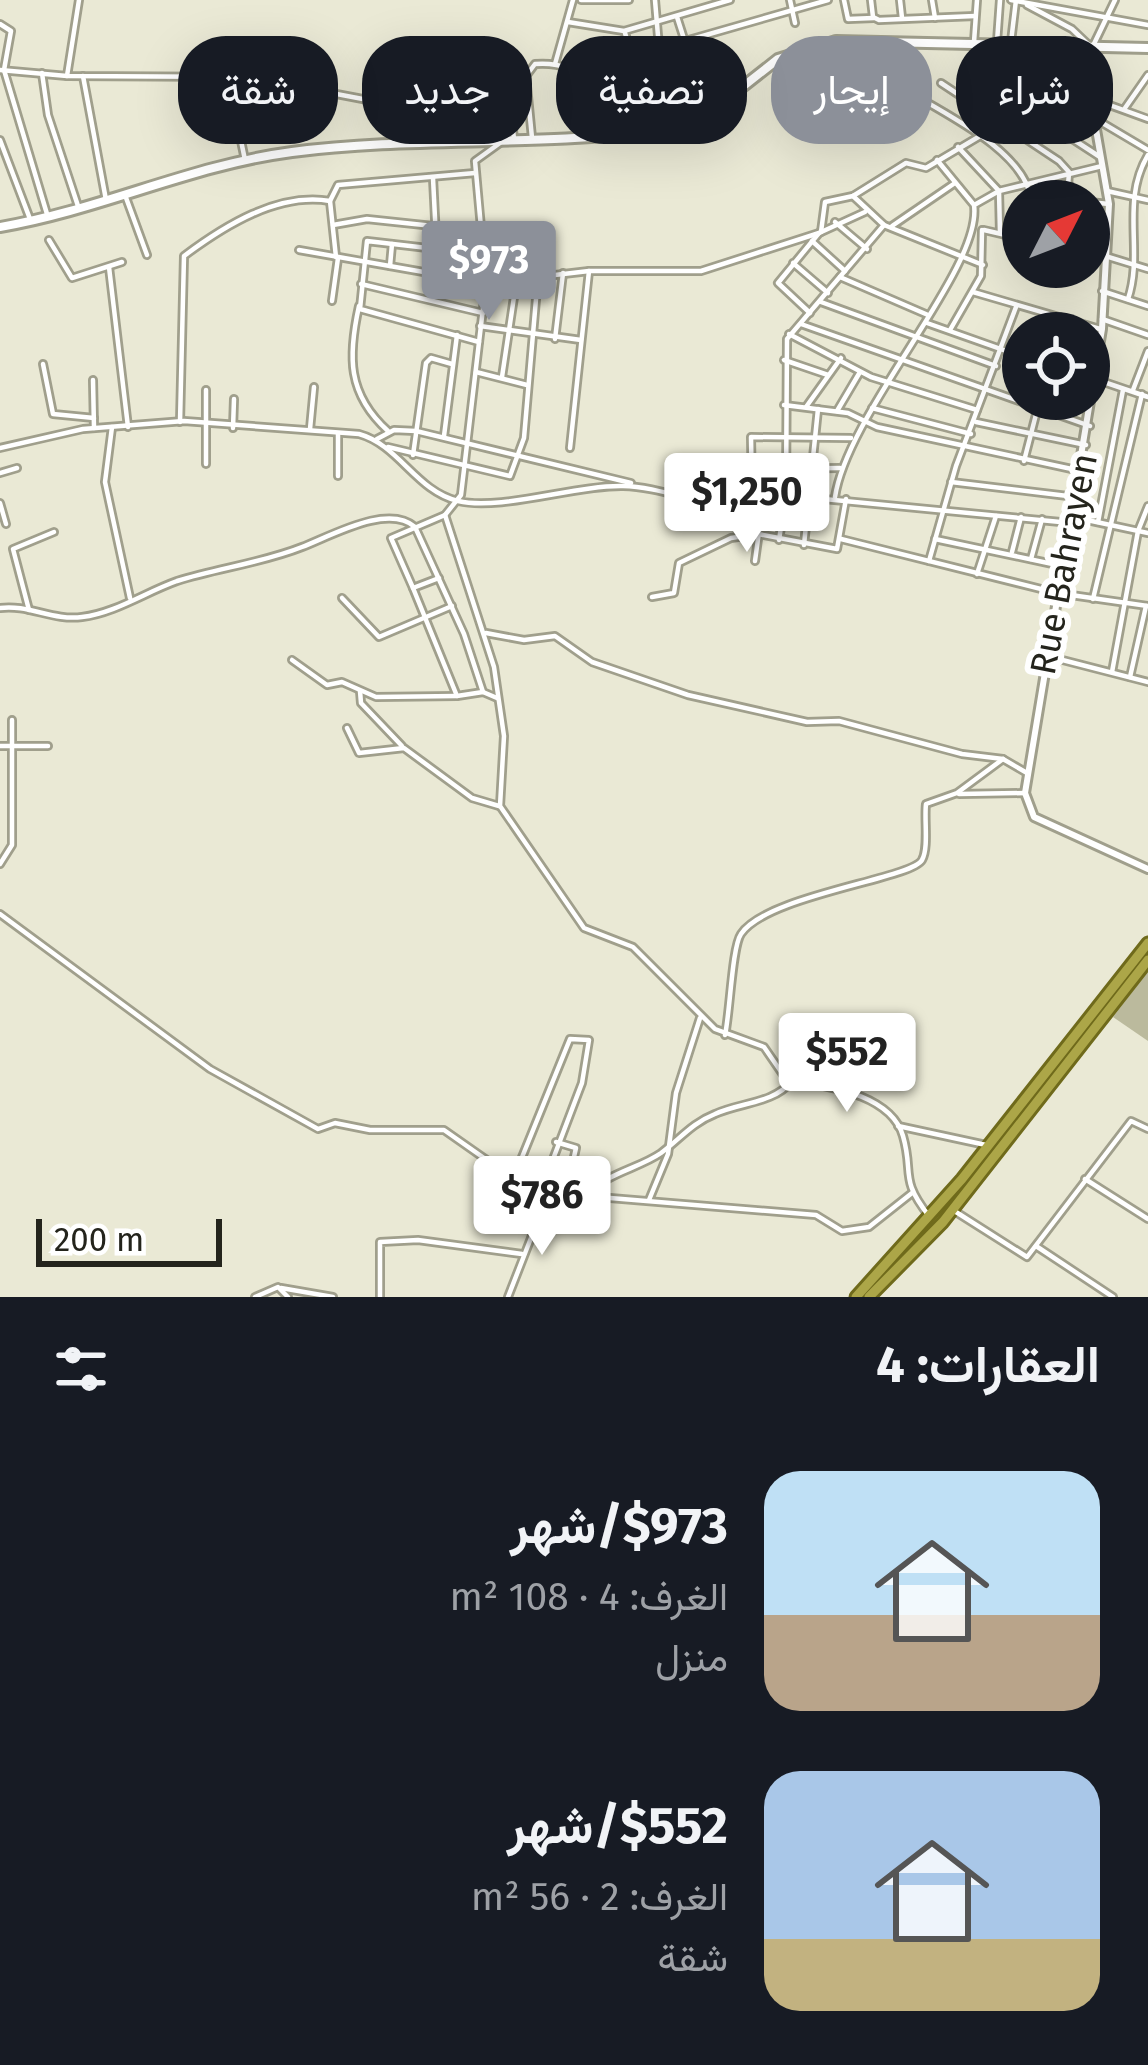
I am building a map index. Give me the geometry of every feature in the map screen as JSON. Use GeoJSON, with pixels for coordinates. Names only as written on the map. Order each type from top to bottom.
{"type":"FeatureCollection","features":[{"type":"Feature","properties":{"kind":"highway"},"geometry":{"type":"LineString","coordinates":[[856,1297],[989,1146],[1148,943]]}},
{"type":"Feature","properties":{"kind":"highway"},"geometry":{"type":"LineString","coordinates":[[869,1297],[953,1210],[1148,960]]}},
{"type":"Feature","properties":{"kind":"main road"},"geometry":{"type":"LineString","coordinates":[[747,83],[778,59],[820,45],[852,41],[956,46]]}},
{"type":"Feature","properties":{"kind":"main road"},"geometry":{"type":"LineString","coordinates":[[1113,48],[1148,48]]}},
{"type":"Feature","properties":{"kind":"main road"},"geometry":{"type":"LineString","coordinates":[[532,138],[556,137]]}},
{"type":"Feature","properties":{"kind":"main road"},"geometry":{"type":"LineString","coordinates":[[0,227],[80,210],[245,160],[378,144]]}},
{"type":"Feature","properties":{"kind":"street"},"geometry":{"type":"LineString","coordinates":[[68,76],[79,0]]}},
{"type":"Feature","properties":{"kind":"street"},"geometry":{"type":"LineString","coordinates":[[532,68],[555,64],[577,0],[629,0]]}},
{"type":"Feature","properties":{"kind":"street"},"geometry":{"type":"LineString","coordinates":[[655,0],[660,36]]}},
{"type":"Feature","properties":{"kind":"street"},"geometry":{"type":"LineString","coordinates":[[568,22],[624,31],[730,0]]}},
{"type":"Feature","properties":{"kind":"street"},"geometry":{"type":"LineString","coordinates":[[790,0],[795,23]]}},
{"type":"Feature","properties":{"kind":"street"},"geometry":{"type":"LineString","coordinates":[[702,36],[828,0]]}},
{"type":"Feature","properties":{"kind":"street"},"geometry":{"type":"LineString","coordinates":[[844,0],[848,19],[975,16]]}},
{"type":"Feature","properties":{"kind":"street"},"geometry":{"type":"LineString","coordinates":[[871,0],[874,19]]}},
{"type":"Feature","properties":{"kind":"street"},"geometry":{"type":"LineString","coordinates":[[900,0],[902,18]]}},
{"type":"Feature","properties":{"kind":"street"},"geometry":{"type":"LineString","coordinates":[[932,0],[935,18]]}},
{"type":"Feature","properties":{"kind":"street"},"geometry":{"type":"LineString","coordinates":[[974,36],[976,0]]}},
{"type":"Feature","properties":{"kind":"street"},"geometry":{"type":"LineString","coordinates":[[998,36],[1000,0]]}},
{"type":"Feature","properties":{"kind":"street"},"geometry":{"type":"LineString","coordinates":[[1097,36],[1115,0]]}},
{"type":"Feature","properties":{"kind":"street"},"geometry":{"type":"LineString","coordinates":[[1016,1],[1148,25]]}},
{"type":"Feature","properties":{"kind":"street"},"geometry":{"type":"LineString","coordinates":[[1012,36],[1016,1]]}},
{"type":"Feature","properties":{"kind":"street"},"geometry":{"type":"LineString","coordinates":[[1016,1],[1079,36]]}},
{"type":"Feature","properties":{"kind":"street"},"geometry":{"type":"LineString","coordinates":[[677,16],[683,36]]}},
{"type":"Feature","properties":{"kind":"street"},"geometry":{"type":"LineString","coordinates":[[0,24],[11,31],[2,70],[49,218]]}},
{"type":"Feature","properties":{"kind":"street"},"geometry":{"type":"LineString","coordinates":[[624,31],[626,36]]}},
{"type":"Feature","properties":{"kind":"street"},"geometry":{"type":"LineString","coordinates":[[2,70],[68,76],[178,76]]}},
{"type":"Feature","properties":{"kind":"street"},"geometry":{"type":"LineString","coordinates":[[42,73],[48,115],[80,210]]}},
{"type":"Feature","properties":{"kind":"street"},"geometry":{"type":"LineString","coordinates":[[1125,108],[1148,75]]}},
{"type":"Feature","properties":{"kind":"street"},"geometry":{"type":"LineString","coordinates":[[82,76],[107,200]]}},
{"type":"Feature","properties":{"kind":"street"},"geometry":{"type":"LineString","coordinates":[[941,83],[956,93]]}},
{"type":"Feature","properties":{"kind":"street"},"geometry":{"type":"LineString","coordinates":[[1113,105],[1148,119]]}},
{"type":"Feature","properties":{"kind":"street"},"geometry":{"type":"LineString","coordinates":[[1113,130],[1148,153],[1133,194],[1130,248],[1136,267],[1128,298]]}},
{"type":"Feature","properties":{"kind":"street"},"geometry":{"type":"LineString","coordinates":[[0,140],[4,163],[31,222]]}},
{"type":"Feature","properties":{"kind":"street"},"geometry":{"type":"LineString","coordinates":[[242,144],[245,160]]}},
{"type":"Feature","properties":{"kind":"street"},"geometry":{"type":"LineString","coordinates":[[391,538],[445,515],[459,501],[470,442],[486,284],[476,172],[480,152],[500,144]]}},
{"type":"Feature","properties":{"kind":"street"},"geometry":{"type":"LineString","coordinates":[[820,233],[822,205],[854,196],[902,165],[926,168],[961,144]]}},
{"type":"Feature","properties":{"kind":"street"},"geometry":{"type":"LineString","coordinates":[[989,144],[1027,180]]}},
{"type":"Feature","properties":{"kind":"street"},"geometry":{"type":"LineString","coordinates":[[1031,144],[1069,172]]}},
{"type":"Feature","properties":{"kind":"street"},"geometry":{"type":"LineString","coordinates":[[1076,144],[1101,162]]}},
{"type":"Feature","properties":{"kind":"street","name":"Rue Bahrayen"},"geometry":{"type":"LineString","coordinates":[[1098,144],[1104,180]]}},
{"type":"Feature","properties":{"kind":"street"},"geometry":{"type":"LineString","coordinates":[[957,146],[999,190],[1000,233],[973,227]]}},
{"type":"Feature","properties":{"kind":"street"},"geometry":{"type":"LineString","coordinates":[[835,497],[851,438],[926,319],[973,227],[974,206],[937,160]]}},
{"type":"Feature","properties":{"kind":"street"},"geometry":{"type":"LineString","coordinates":[[1037,180],[1101,162]]}},
{"type":"Feature","properties":{"kind":"street"},"geometry":{"type":"LineString","coordinates":[[1140,170],[1148,176]]}},
{"type":"Feature","properties":{"kind":"street"},"geometry":{"type":"LineString","coordinates":[[332,301],[337,258],[330,201],[334,188],[355,182],[476,172]]}},
{"type":"Feature","properties":{"kind":"street"},"geometry":{"type":"LineString","coordinates":[[1069,172],[1069,180]]}},
{"type":"Feature","properties":{"kind":"street"},"geometry":{"type":"LineString","coordinates":[[431,298],[436,250],[434,178]]}},
{"type":"Feature","properties":{"kind":"street"},"geometry":{"type":"LineString","coordinates":[[779,540],[786,495],[784,360],[789,334],[888,225],[955,183]]}},
{"type":"Feature","properties":{"kind":"street"},"geometry":{"type":"LineString","coordinates":[[974,206],[1002,189]]}},
{"type":"Feature","properties":{"kind":"street"},"geometry":{"type":"LineString","coordinates":[[1110,191],[1148,200]]}},
{"type":"Feature","properties":{"kind":"street"},"geometry":{"type":"LineString","coordinates":[[125,195],[147,255]]}},
{"type":"Feature","properties":{"kind":"street"},"geometry":{"type":"LineString","coordinates":[[854,196],[866,212],[888,225],[983,265]]}},
{"type":"Feature","properties":{"kind":"street"},"geometry":{"type":"LineString","coordinates":[[181,422],[184,256],[213,233],[250,215],[317,199],[330,201]]}},
{"type":"Feature","properties":{"kind":"street"},"geometry":{"type":"LineString","coordinates":[[810,313],[778,283],[820,233],[866,212]]}},
{"type":"Feature","properties":{"kind":"street"},"geometry":{"type":"LineString","coordinates":[[333,225],[368,219],[433,226]]}},
{"type":"Feature","properties":{"kind":"street"},"geometry":{"type":"LineString","coordinates":[[836,222],[867,249]]}},
{"type":"Feature","properties":{"kind":"street"},"geometry":{"type":"LineString","coordinates":[[950,330],[983,265],[982,230]]}},
{"type":"Feature","properties":{"kind":"street"},"geometry":{"type":"LineString","coordinates":[[299,250],[486,284],[590,271],[701,271],[820,233]]}},
{"type":"Feature","properties":{"kind":"street"},"geometry":{"type":"LineString","coordinates":[[50,240],[72,278],[122,262]]}},
{"type":"Feature","properties":{"kind":"street"},"geometry":{"type":"LineString","coordinates":[[388,431],[362,403],[351,367],[367,241],[436,250]]}},
{"type":"Feature","properties":{"kind":"street"},"geometry":{"type":"LineString","coordinates":[[812,241],[842,274],[926,319],[1002,350]]}},
{"type":"Feature","properties":{"kind":"street"},"geometry":{"type":"LineString","coordinates":[[390,266],[392,244]]}},
{"type":"Feature","properties":{"kind":"street"},"geometry":{"type":"LineString","coordinates":[[1110,257],[1148,269]]}},
{"type":"Feature","properties":{"kind":"street"},"geometry":{"type":"LineString","coordinates":[[794,263],[828,293]]}},
{"type":"Feature","properties":{"kind":"street"},"geometry":{"type":"LineString","coordinates":[[109,267],[128,428]]}},
{"type":"Feature","properties":{"kind":"street"},"geometry":{"type":"LineString","coordinates":[[570,448],[590,271]]}},
{"type":"Feature","properties":{"kind":"street"},"geometry":{"type":"LineString","coordinates":[[555,339],[563,273]]}},
{"type":"Feature","properties":{"kind":"street"},"geometry":{"type":"LineString","coordinates":[[388,447],[510,476],[524,438],[538,276]]}},
{"type":"Feature","properties":{"kind":"street"},"geometry":{"type":"LineString","coordinates":[[502,377],[517,278]]}},
{"type":"Feature","properties":{"kind":"street"},"geometry":{"type":"LineString","coordinates":[[361,284],[483,313]]}},
{"type":"Feature","properties":{"kind":"street","name":"Rue Bahrayen"},"geometry":{"type":"LineString","coordinates":[[1102,288],[1102,312]]}},
{"type":"Feature","properties":{"kind":"street"},"geometry":{"type":"LineString","coordinates":[[1102,291],[1147,303]]}},
{"type":"Feature","properties":{"kind":"street"},"geometry":{"type":"LineString","coordinates":[[973,292],[1028,312]]}},
{"type":"Feature","properties":{"kind":"street"},"geometry":{"type":"LineString","coordinates":[[820,302],[998,367]]}},
{"type":"Feature","properties":{"kind":"street"},"geometry":{"type":"LineString","coordinates":[[359,305],[371,315],[479,342]]}},
{"type":"Feature","properties":{"kind":"street"},"geometry":{"type":"LineString","coordinates":[[1015,312],[1016,308]]}},
{"type":"Feature","properties":{"kind":"street"},"geometry":{"type":"LineString","coordinates":[[1110,321],[1148,334]]}},
{"type":"Feature","properties":{"kind":"street"},"geometry":{"type":"LineString","coordinates":[[800,324],[1002,392]]}},
{"type":"Feature","properties":{"kind":"street"},"geometry":{"type":"LineString","coordinates":[[480,326],[581,340]]}},
{"type":"Feature","properties":{"kind":"street"},"geometry":{"type":"LineString","coordinates":[[789,334],[860,372],[980,411]]}},
{"type":"Feature","properties":{"kind":"street"},"geometry":{"type":"LineString","coordinates":[[444,437],[457,335]]}},
{"type":"Feature","properties":{"kind":"street"},"geometry":{"type":"LineString","coordinates":[[1132,392],[1148,351]]}},
{"type":"Feature","properties":{"kind":"street"},"geometry":{"type":"LineString","coordinates":[[929,561],[951,482],[1002,353]]}},
{"type":"Feature","properties":{"kind":"street"},"geometry":{"type":"LineString","coordinates":[[413,455],[426,363],[430,358],[452,364]]}},
{"type":"Feature","properties":{"kind":"street"},"geometry":{"type":"LineString","coordinates":[[806,407],[841,358]]}},
{"type":"Feature","properties":{"kind":"street"},"geometry":{"type":"LineString","coordinates":[[784,360],[828,375]]}},
{"type":"Feature","properties":{"kind":"street"},"geometry":{"type":"LineString","coordinates":[[43,364],[53,414],[94,418]]}},
{"type":"Feature","properties":{"kind":"street"},"geometry":{"type":"LineString","coordinates":[[476,372],[527,385]]}},
{"type":"Feature","properties":{"kind":"street"},"geometry":{"type":"LineString","coordinates":[[837,411],[860,372]]}},
{"type":"Feature","properties":{"kind":"street"},"geometry":{"type":"LineString","coordinates":[[93,380],[94,428]]}},
{"type":"Feature","properties":{"kind":"street"},"geometry":{"type":"LineString","coordinates":[[1092,600],[1145,396],[1110,385]]}},
{"type":"Feature","properties":{"kind":"street"},"geometry":{"type":"LineString","coordinates":[[310,431],[314,387]]}},
{"type":"Feature","properties":{"kind":"street"},"geometry":{"type":"LineString","coordinates":[[206,390],[206,464]]}},
{"type":"Feature","properties":{"kind":"street"},"geometry":{"type":"LineString","coordinates":[[1098,522],[1123,390]]}},
{"type":"Feature","properties":{"kind":"street"},"geometry":{"type":"LineString","coordinates":[[233,428],[234,399]]}},
{"type":"Feature","properties":{"kind":"street"},"geometry":{"type":"LineString","coordinates":[[784,405],[837,411],[964,448],[1081,471]]}},
{"type":"Feature","properties":{"kind":"street"},"geometry":{"type":"LineString","coordinates":[[870,408],[971,434]]}},
{"type":"Feature","properties":{"kind":"street"},"geometry":{"type":"LineString","coordinates":[[804,545],[818,409]]}},
{"type":"Feature","properties":{"kind":"street"},"geometry":{"type":"LineString","coordinates":[[1024,461],[1033,420]]}},
{"type":"Feature","properties":{"kind":"street"},"geometry":{"type":"LineString","coordinates":[[1077,420],[1090,426]]}},
{"type":"Feature","properties":{"kind":"street","name":"Rue Bahrayen"},"geometry":{"type":"LineString","coordinates":[[1025,793],[1090,420]]}},
{"type":"Feature","properties":{"kind":"street"},"geometry":{"type":"LineString","coordinates":[[0,448],[94,428],[181,422],[376,439],[415,476],[459,501],[526,501],[554,490],[638,486]]}},
{"type":"Feature","properties":{"kind":"street"},"geometry":{"type":"LineString","coordinates":[[976,422],[1087,445]]}},
{"type":"Feature","properties":{"kind":"street"},"geometry":{"type":"LineString","coordinates":[[112,427],[105,482],[130,600]]}},
{"type":"Feature","properties":{"kind":"street"},"geometry":{"type":"LineString","coordinates":[[376,439],[388,431],[416,431],[734,508],[760,504]]}},
{"type":"Feature","properties":{"kind":"street"},"geometry":{"type":"LineString","coordinates":[[338,434],[338,476]]}},
{"type":"Feature","properties":{"kind":"street"},"geometry":{"type":"LineString","coordinates":[[851,438],[751,437],[751,490],[764,495],[835,497],[1098,522],[1148,533]]}},
{"type":"Feature","properties":{"kind":"street"},"geometry":{"type":"LineString","coordinates":[[751,469],[785,465],[840,468]]}},
{"type":"Feature","properties":{"kind":"street"},"geometry":{"type":"LineString","coordinates":[[0,473],[17,468]]}},
{"type":"Feature","properties":{"kind":"street"},"geometry":{"type":"LineString","coordinates":[[951,482],[1076,497]]}},
{"type":"Feature","properties":{"kind":"street"},"geometry":{"type":"LineString","coordinates":[[755,561],[764,495]]}},
{"type":"Feature","properties":{"kind":"street"},"geometry":{"type":"LineString","coordinates":[[652,598],[674,593],[675,569],[684,558],[730,538],[758,534],[834,550],[841,539],[846,499]]}},
{"type":"Feature","properties":{"kind":"street"},"geometry":{"type":"LineString","coordinates":[[0,503],[6,524]]}},
{"type":"Feature","properties":{"kind":"street"},"geometry":{"type":"LineString","coordinates":[[1112,671],[1138,531],[1148,506]]}},
{"type":"Feature","properties":{"kind":"street"},"geometry":{"type":"LineString","coordinates":[[977,574],[997,514]]}},
{"type":"Feature","properties":{"kind":"street"},"geometry":{"type":"LineString","coordinates":[[445,515],[486,633],[503,736],[500,806],[584,928],[633,947],[700,1018],[725,1035],[764,1047],[792,1081]]}},
{"type":"Feature","properties":{"kind":"street"},"geometry":{"type":"LineString","coordinates":[[1011,555],[1021,517]]}},
{"type":"Feature","properties":{"kind":"street"},"geometry":{"type":"LineString","coordinates":[[0,608],[82,617],[383,520],[403,519],[415,527],[452,606],[483,692]]}},
{"type":"Feature","properties":{"kind":"street"},"geometry":{"type":"LineString","coordinates":[[1031,559],[1042,519]]}},
{"type":"Feature","properties":{"kind":"street"},"geometry":{"type":"LineString","coordinates":[[383,520],[457,697]]}},
{"type":"Feature","properties":{"kind":"street"},"geometry":{"type":"LineString","coordinates":[[29,610],[14,549],[54,532]]}},
{"type":"Feature","properties":{"kind":"street"},"geometry":{"type":"LineString","coordinates":[[841,539],[1057,593],[1147,606],[1130,677]]}},
{"type":"Feature","properties":{"kind":"street"},"geometry":{"type":"LineString","coordinates":[[935,539],[1062,566]]}},
{"type":"Feature","properties":{"kind":"street"},"geometry":{"type":"LineString","coordinates":[[413,588],[439,578]]}},
{"type":"Feature","properties":{"kind":"street"},"geometry":{"type":"LineString","coordinates":[[343,598],[376,637],[452,606]]}},
{"type":"Feature","properties":{"kind":"street"},"geometry":{"type":"LineString","coordinates":[[486,633],[524,640],[555,637],[592,662],[696,697],[807,722],[839,722],[962,754],[1003,759],[1027,773]]}},
{"type":"Feature","properties":{"kind":"street"},"geometry":{"type":"LineString","coordinates":[[1139,642],[1148,645]]}},
{"type":"Feature","properties":{"kind":"street"},"geometry":{"type":"LineString","coordinates":[[1046,656],[1148,682]]}},
{"type":"Feature","properties":{"kind":"street"},"geometry":{"type":"LineString","coordinates":[[292,660],[327,685],[342,682],[376,698],[483,692],[498,698]]}},
{"type":"Feature","properties":{"kind":"street"},"geometry":{"type":"LineString","coordinates":[[360,691],[369,713],[404,748],[472,798],[500,806]]}},
{"type":"Feature","properties":{"kind":"street"},"geometry":{"type":"LineString","coordinates":[[0,865],[12,845],[12,720]]}},
{"type":"Feature","properties":{"kind":"street"},"geometry":{"type":"LineString","coordinates":[[347,728],[359,753],[404,748]]}},
{"type":"Feature","properties":{"kind":"street"},"geometry":{"type":"LineString","coordinates":[[0,746],[48,746]]}},
{"type":"Feature","properties":{"kind":"street"},"geometry":{"type":"LineString","coordinates":[[957,794],[1003,759]]}},
{"type":"Feature","properties":{"kind":"street"},"geometry":{"type":"LineString","coordinates":[[725,1035],[734,992],[735,950],[746,928],[848,883],[916,866],[924,856],[926,804],[957,794],[1025,793],[1034,817],[1146,867]]}},
{"type":"Feature","properties":{"kind":"street"},"geometry":{"type":"LineString","coordinates":[[0,914],[240,1090],[318,1129],[334,1123],[370,1130],[445,1130],[551,1204]]}},
{"type":"Feature","properties":{"kind":"street"},"geometry":{"type":"LineString","coordinates":[[649,1200],[670,1144],[676,1093],[700,1018]]}},
{"type":"Feature","properties":{"kind":"street"},"geometry":{"type":"LineString","coordinates":[[514,1177],[533,1120],[574,1036],[589,1040],[591,1051],[539,1196]]}},
{"type":"Feature","properties":{"kind":"street"},"geometry":{"type":"LineString","coordinates":[[586,1196],[705,1118],[778,1095],[792,1081],[814,1082],[866,1100],[898,1126],[989,1146]]}},
{"type":"Feature","properties":{"kind":"street"},"geometry":{"type":"LineString","coordinates":[[953,1210],[1024,1256],[1132,1120],[1148,1129]]}},
{"type":"Feature","properties":{"kind":"street"},"geometry":{"type":"LineString","coordinates":[[898,1126],[912,1193],[929,1216]]}},
{"type":"Feature","properties":{"kind":"street"},"geometry":{"type":"LineString","coordinates":[[556,1142],[576,1148],[565,1201]]}},
{"type":"Feature","properties":{"kind":"street"},"geometry":{"type":"LineString","coordinates":[[1085,1178],[1148,1219]]}},
{"type":"Feature","properties":{"kind":"street"},"geometry":{"type":"LineString","coordinates":[[508,1297],[532,1228],[551,1204],[586,1196],[823,1216],[842,1231],[869,1227],[912,1193]]}},
{"type":"Feature","properties":{"kind":"street"},"geometry":{"type":"LineString","coordinates":[[380,1297],[380,1242],[418,1240],[522,1255]]}},
{"type":"Feature","properties":{"kind":"street"},"geometry":{"type":"LineString","coordinates":[[1036,1246],[1113,1297]]}},
{"type":"Feature","properties":{"kind":"street"},"geometry":{"type":"LineString","coordinates":[[255,1297],[281,1288],[333,1297]]}},
{"type":"Feature","properties":{"kind":"street"},"geometry":{"type":"LineString","coordinates":[[281,1288],[288,1297]]}},
{"type":"Feature","properties":{"kind":"green space"},"geometry":{"type":"Polygon","coordinates":[[[1148,971],[1148,1041],[1113,1017],[1148,971]]]}}]}
